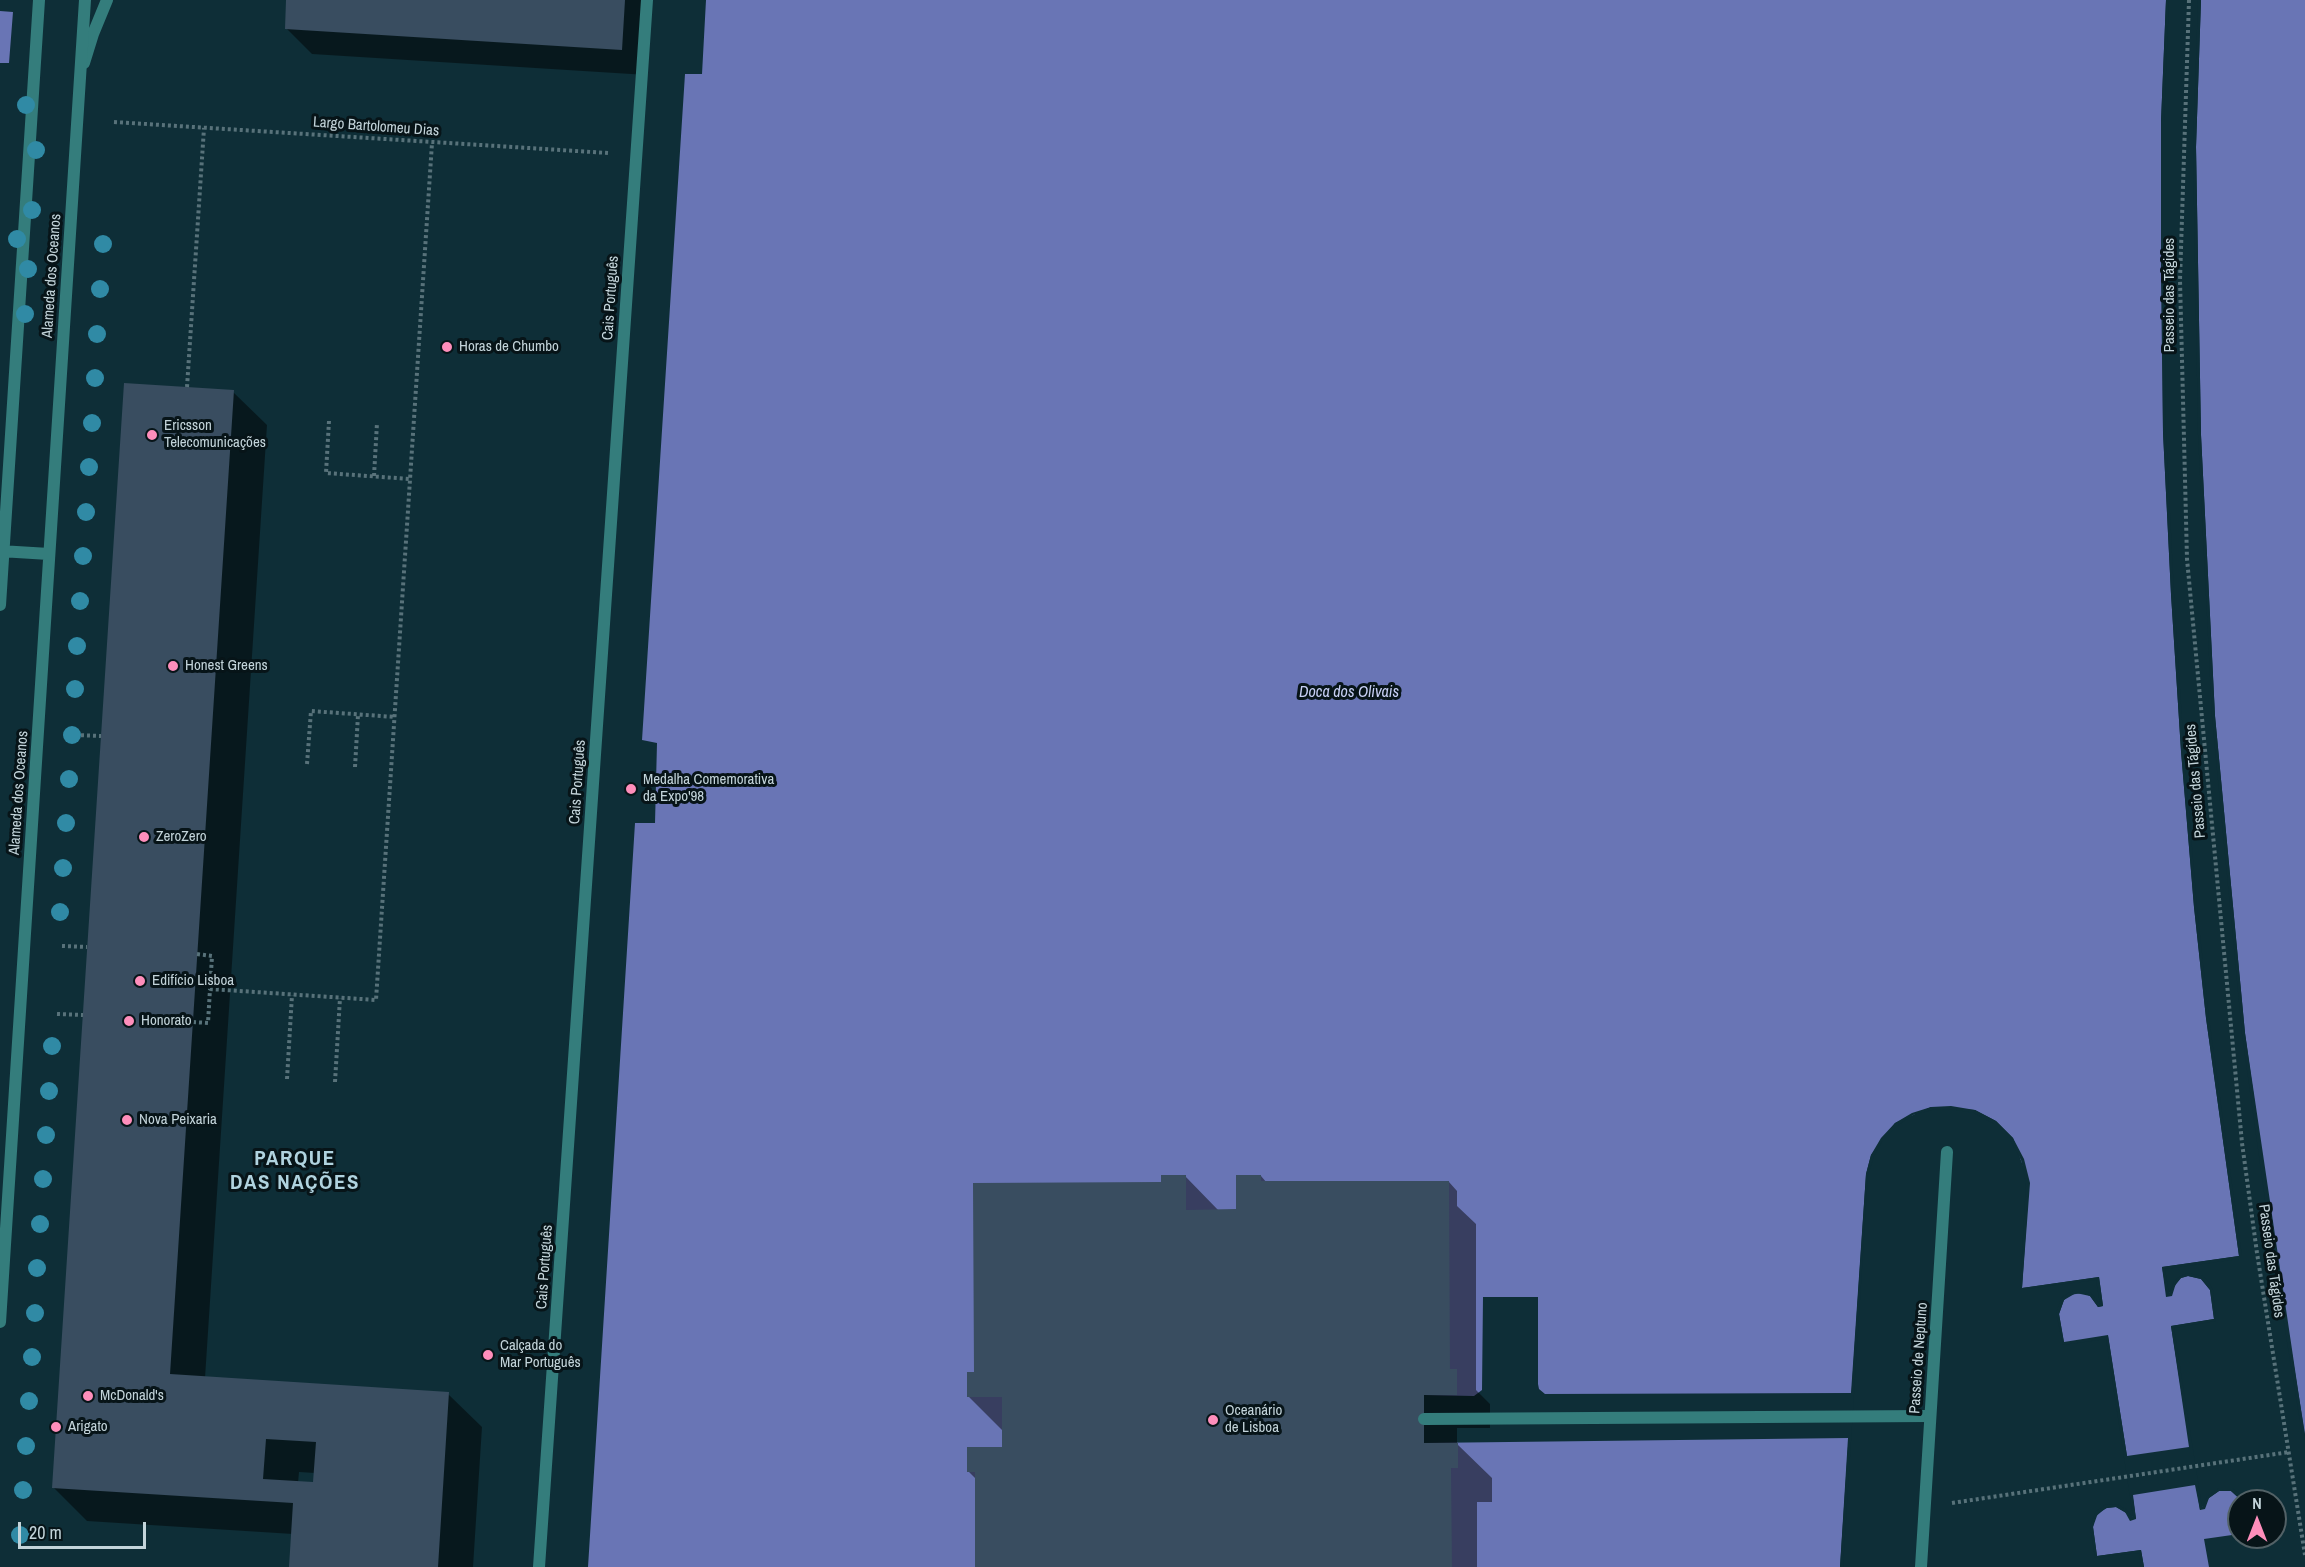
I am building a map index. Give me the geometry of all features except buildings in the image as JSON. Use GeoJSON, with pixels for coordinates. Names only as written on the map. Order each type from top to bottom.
{"type":"FeatureCollection","features":[{"type":"Feature","properties":{"kind":"street","name":"Alameda dos Oceanos"},"geometry":{"type":"LineString","coordinates":[[0,605],[39,0]]}},
{"type":"Feature","properties":{"kind":"street","name":"Alameda dos Oceanos"},"geometry":{"type":"LineString","coordinates":[[0,1322],[85,0]]}},
{"type":"Feature","properties":{"kind":"street"},"geometry":{"type":"LineString","coordinates":[[79,88],[88,47],[107,0]]}},
{"type":"Feature","properties":{"kind":"street","name":"Cais Português"},"geometry":{"type":"LineString","coordinates":[[539,1567],[647,0]]}},
{"type":"Feature","properties":{"kind":"street"},"geometry":{"type":"LineString","coordinates":[[2,551],[49,554]]}},
{"type":"Feature","properties":{"kind":"street","name":"Passeio de Neptuno"},"geometry":{"type":"LineString","coordinates":[[1921,1567],[1947,1152]]}},
{"type":"Feature","properties":{"kind":"street"},"geometry":{"type":"LineString","coordinates":[[1424,1419],[1930,1416]]}},
{"type":"Feature","properties":{"kind":"path","name":"Passeio das Tágides"},"geometry":{"type":"LineString","coordinates":[[2189,0],[2180,280],[2187,559],[2242,1143],[2305,1555]]}},
{"type":"Feature","properties":{"kind":"path","name":"Largo Bartolomeu Dias"},"geometry":{"type":"LineString","coordinates":[[114,122],[636,155]]}},
{"type":"Feature","properties":{"kind":"path"},"geometry":{"type":"LineString","coordinates":[[187,387],[204,128]]}},
{"type":"Feature","properties":{"kind":"path"},"geometry":{"type":"LineString","coordinates":[[210,990],[376,1000],[432,142]]}},
{"type":"Feature","properties":{"kind":"path"},"geometry":{"type":"LineString","coordinates":[[329,421],[326,473],[410,479]]}},
{"type":"Feature","properties":{"kind":"path"},"geometry":{"type":"LineString","coordinates":[[374,476],[377,423]]}},
{"type":"Feature","properties":{"kind":"path"},"geometry":{"type":"LineString","coordinates":[[307,764],[310,711],[395,717]]}},
{"type":"Feature","properties":{"kind":"path"},"geometry":{"type":"LineString","coordinates":[[355,767],[358,715]]}},
{"type":"Feature","properties":{"kind":"path"},"geometry":{"type":"LineString","coordinates":[[75,735],[101,736]]}},
{"type":"Feature","properties":{"kind":"path"},"geometry":{"type":"LineString","coordinates":[[62,946],[87,947]]}},
{"type":"Feature","properties":{"kind":"path"},"geometry":{"type":"LineString","coordinates":[[193,1022],[208,1023],[213,956],[197,954]]}},
{"type":"Feature","properties":{"kind":"path"},"geometry":{"type":"LineString","coordinates":[[287,1079],[292,995]]}},
{"type":"Feature","properties":{"kind":"path"},"geometry":{"type":"LineString","coordinates":[[335,1082],[340,998]]}},
{"type":"Feature","properties":{"kind":"path"},"geometry":{"type":"LineString","coordinates":[[57,1014],[83,1015]]}},
{"type":"Feature","properties":{"kind":"path"},"geometry":{"type":"LineString","coordinates":[[1925,1507],[2289,1452]]}},
{"type":"Feature","properties":{"kind":"water","name":"Doca dos Olivais"},"geometry":{"type":"Polygon","coordinates":[[[706,0],[2166,0],[2161,122],[2163,432],[2171,594],[2194,907],[2206,1018],[2239,1256],[2162,1267],[2167,1296],[2181,1278],[2188,1276],[2201,1279],[2210,1290],[2214,1319],[2171,1326],[2200,1510],[2209,1498],[2219,1491],[2227,1491],[2227,1536],[2204,1539],[2209,1567],[2144,1567],[2141,1550],[2097,1556],[2093,1527],[2098,1513],[2107,1508],[2116,1507],[2136,1519],[2127,1456],[2108,1336],[2064,1343],[2059,1314],[2064,1300],[2076,1293],[2090,1296],[2098,1307],[2103,1306],[2099,1277],[2022,1288],[2029,1183],[2013,1138],[1996,1121],[1975,1110],[1931,1107],[1895,1123],[1871,1155],[1866,1174],[1840,1567],[588,1567],[635,823],[655,823],[657,743],[642,740],[685,74],[702,74],[706,0]]]}},
{"type":"Feature","properties":{"kind":"water"},"geometry":{"type":"Polygon","coordinates":[[[2201,0],[2305,0],[2305,1434],[2275,1249],[2245,1033],[2215,716],[2201,435],[2196,147],[2201,0]]]}},
{"type":"Feature","properties":{"kind":"water"},"geometry":{"type":"Polygon","coordinates":[[[0,11],[13,12],[9,63],[0,63],[0,11]]]}},
{"type":"Feature","properties":{"kind":"pier"},"geometry":{"type":"Polygon","coordinates":[[[2166,0],[2169,0],[2164,122],[2164,278],[2166,432],[2174,594],[2197,907],[2209,1018],[2242,1256],[2239,1259],[2165,1269],[2169,1293],[2174,1281],[2188,1273],[2203,1276],[2213,1290],[2216,1321],[2174,1328],[2202,1507],[2207,1496],[2219,1488],[2233,1489],[2219,1491],[2209,1498],[2205,1509],[2200,1510],[2195,1485],[2133,1495],[2136,1519],[2130,1521],[2125,1512],[2116,1507],[2106,1508],[2095,1517],[2093,1527],[2097,1556],[2141,1550],[2144,1567],[2141,1567],[2139,1553],[2095,1558],[2090,1526],[2096,1511],[2105,1505],[2117,1504],[2133,1517],[2106,1339],[2063,1345],[2056,1313],[2061,1298],[2075,1290],[2091,1293],[2100,1304],[2096,1280],[2020,1290],[2026,1183],[2021,1160],[2010,1140],[1994,1124],[1974,1113],[1951,1109],[1932,1110],[1913,1115],[1897,1126],[1883,1140],[1874,1156],[1868,1175],[1843,1567],[1840,1567],[1848,1438],[1424,1443],[1424,1395],[1474,1396],[1482,1390],[1483,1297],[1538,1297],[1538,1384],[1539,1389],[1545,1394],[1851,1393],[1866,1174],[1871,1155],[1881,1138],[1895,1123],[1912,1113],[1931,1107],[1951,1106],[1975,1110],[1996,1121],[2013,1138],[2024,1159],[2030,1183],[2022,1288],[2099,1277],[2103,1306],[2098,1307],[2090,1296],[2083,1293],[2069,1295],[2064,1300],[2059,1314],[2064,1342],[2108,1335],[2127,1456],[2189,1447],[2171,1326],[2214,1319],[2210,1290],[2201,1279],[2188,1276],[2176,1283],[2172,1296],[2166,1297],[2162,1267],[2239,1256],[2206,1018],[2181,751],[2163,432],[2161,122],[2166,0]]]}},
{"type":"Feature","properties":{"kind":"pier"},"geometry":{"type":"Polygon","coordinates":[[[2198,0],[2201,0],[2196,147],[2201,435],[2215,716],[2245,1033],[2305,1437],[2302,1434],[2272,1250],[2242,1034],[2212,717],[2198,435],[2193,148],[2198,0]]]}},
{"type":"Feature","properties":{"kind":"place","name":"Horas de Chumbo"},"geometry":{"type":"Point","coordinates":[447,347]}},
{"type":"Feature","properties":{"kind":"place","name":"Ericsson Telecomunicações"},"geometry":{"type":"Point","coordinates":[152,435]}},
{"type":"Feature","properties":{"kind":"place","name":"Honest Greens"},"geometry":{"type":"Point","coordinates":[173,666]}},
{"type":"Feature","properties":{"kind":"place","name":"Medalha Comemorativa da Expo'98"},"geometry":{"type":"Point","coordinates":[631,789]}},
{"type":"Feature","properties":{"kind":"place","name":"ZeroZero"},"geometry":{"type":"Point","coordinates":[144,837]}},
{"type":"Feature","properties":{"kind":"place","name":"Edifício Lisboa"},"geometry":{"type":"Point","coordinates":[140,981]}},
{"type":"Feature","properties":{"kind":"place","name":"Honorato"},"geometry":{"type":"Point","coordinates":[129,1021]}},
{"type":"Feature","properties":{"kind":"place","name":"Nova Peixaria"},"geometry":{"type":"Point","coordinates":[127,1120]}},
{"type":"Feature","properties":{"kind":"place","name":"Calçada do Mar Português"},"geometry":{"type":"Point","coordinates":[488,1355]}},
{"type":"Feature","properties":{"kind":"place","name":"McDonald's"},"geometry":{"type":"Point","coordinates":[88,1396]}},
{"type":"Feature","properties":{"kind":"place","name":"Oceanário de Lisboa"},"geometry":{"type":"Point","coordinates":[1213,1420]}},
{"type":"Feature","properties":{"kind":"place","name":"Arigato"},"geometry":{"type":"Point","coordinates":[56,1427]}},
{"type":"Feature","properties":{"kind":"district","name":"PARQUE DAS NAÇÕES"},"geometry":{"type":"Point","coordinates":[295,1171]}}]}
